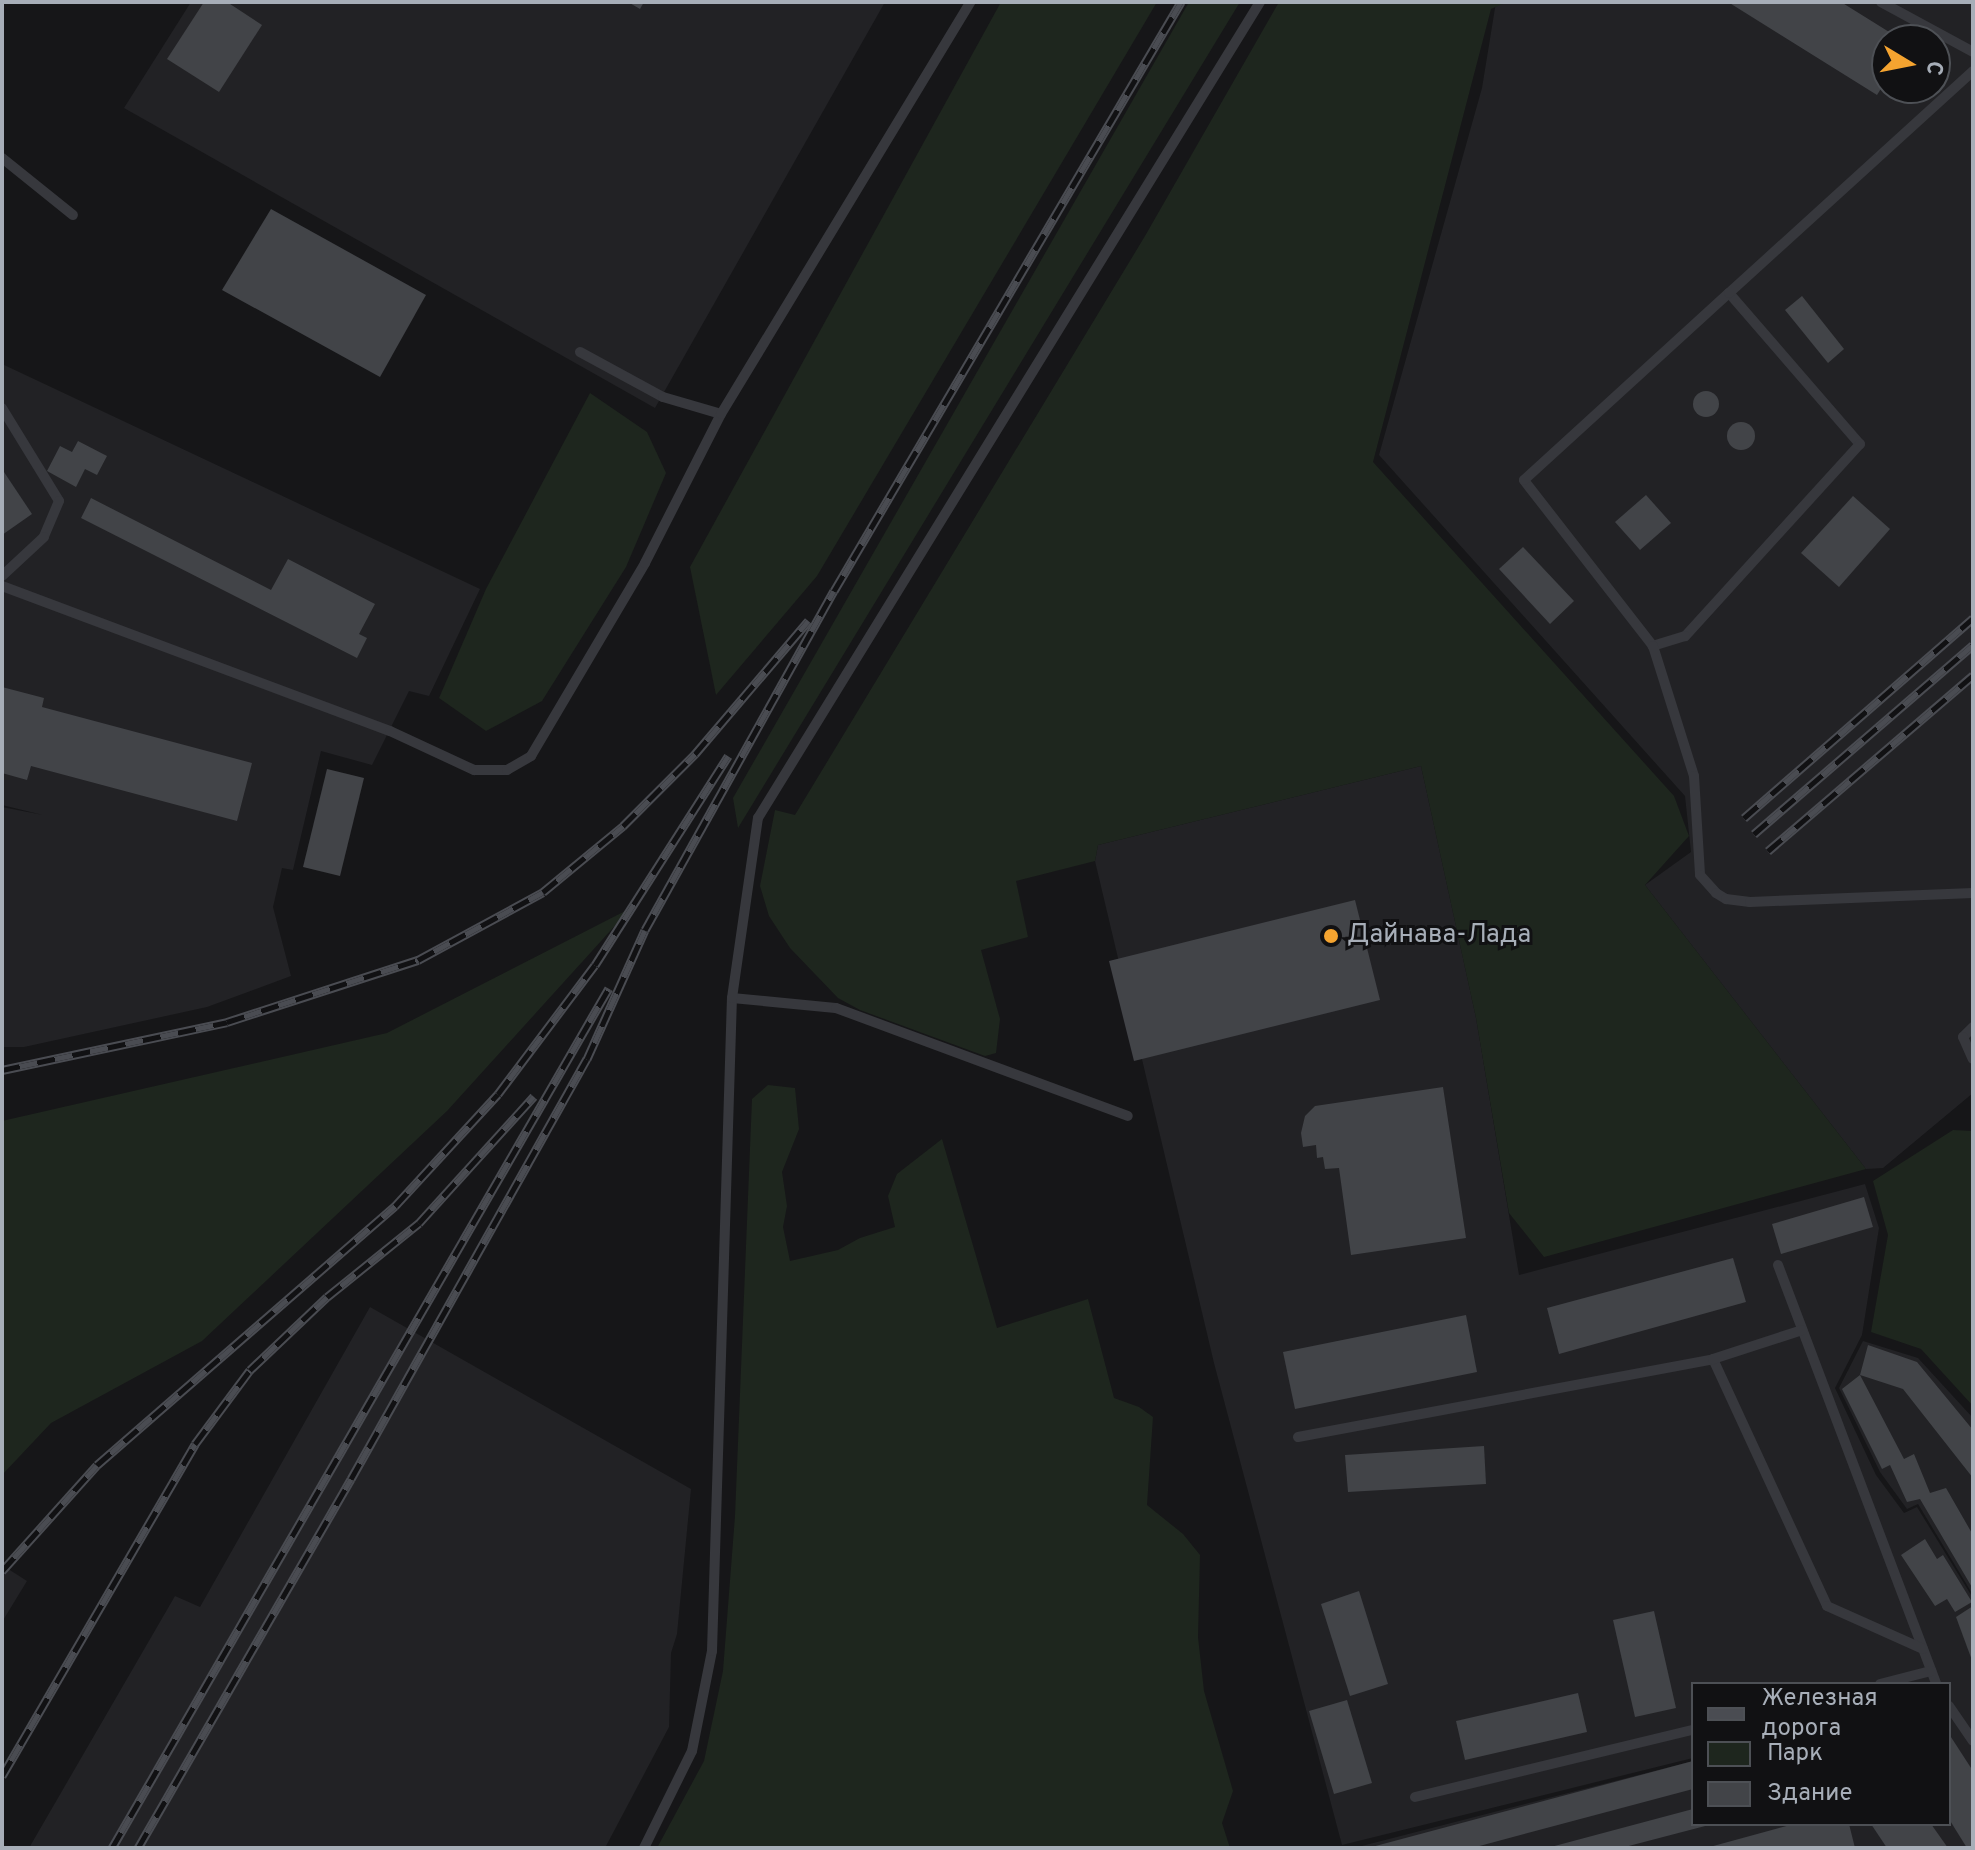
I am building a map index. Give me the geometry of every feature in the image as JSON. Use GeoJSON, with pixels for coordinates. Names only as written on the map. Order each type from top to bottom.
{"type":"FeatureCollection","features":[{"type":"Feature","properties":{"kind":"lane"},"geometry":{"type":"LineString","coordinates":[[2,586],[390,731],[474,770],[507,770],[531,756],[645,563],[721,414],[971,2]]}},
{"type":"Feature","properties":{"kind":"lane"},"geometry":{"type":"LineString","coordinates":[[644,1848],[692,1751],[712,1651],[732,998],[758,818],[1260,2]]}},
{"type":"Feature","properties":{"kind":"lane"},"geometry":{"type":"LineString","coordinates":[[1881,2],[1973,52]]}},
{"type":"Feature","properties":{"kind":"lane"},"geometry":{"type":"LineString","coordinates":[[1973,71],[1524,480],[1653,646],[1694,776],[1700,875],[1716,893],[1726,899],[1750,902],[1973,893]]}},
{"type":"Feature","properties":{"kind":"lane"},"geometry":{"type":"LineString","coordinates":[[2,158],[73,215]]}},
{"type":"Feature","properties":{"kind":"lane"},"geometry":{"type":"LineString","coordinates":[[1653,646],[1685,636],[1860,444],[1729,293]]}},
{"type":"Feature","properties":{"kind":"lane"},"geometry":{"type":"LineString","coordinates":[[580,352],[663,397],[721,414]]}},
{"type":"Feature","properties":{"kind":"lane"},"geometry":{"type":"LineString","coordinates":[[2,408],[59,501],[44,537],[2,576]]}},
{"type":"Feature","properties":{"kind":"lane"},"geometry":{"type":"LineString","coordinates":[[732,998],[836,1008],[1128,1116]]}},
{"type":"Feature","properties":{"kind":"lane"},"geometry":{"type":"LineString","coordinates":[[1973,1027],[1963,1037],[1973,1059]]}},
{"type":"Feature","properties":{"kind":"lane"},"geometry":{"type":"LineString","coordinates":[[1778,1265],[1935,1682]]}},
{"type":"Feature","properties":{"kind":"lane"},"geometry":{"type":"LineString","coordinates":[[1298,1437],[1713,1359],[1802,1330]]}},
{"type":"Feature","properties":{"kind":"lane"},"geometry":{"type":"LineString","coordinates":[[1713,1359],[1827,1606],[1923,1649]]}},
{"type":"Feature","properties":{"kind":"lane"},"geometry":{"type":"LineString","coordinates":[[1888,1682],[1931,1671]]}},
{"type":"Feature","properties":{"kind":"lane"},"geometry":{"type":"LineString","coordinates":[[1951,1709],[1973,1741]]}},
{"type":"Feature","properties":{"kind":"lane"},"geometry":{"type":"LineString","coordinates":[[1415,1797],[1691,1730]]}},
{"type":"Feature","properties":{"kind":"shaded area"},"geometry":{"type":"Polygon","coordinates":[[[191,2],[885,2],[655,408],[124,108],[191,2]]]}},
{"type":"Feature","properties":{"kind":"shaded area"},"geometry":{"type":"Polygon","coordinates":[[[1496,2],[1973,2],[1973,1093],[1883,1168],[1866,1169],[1645,885],[1691,852],[1685,796],[1379,455],[1482,88],[1496,2]]]}},
{"type":"Feature","properties":{"kind":"shaded area"},"geometry":{"type":"Polygon","coordinates":[[[2,364],[480,589],[429,696],[409,691],[372,765],[321,751],[293,870],[282,868],[273,907],[291,976],[207,1007],[24,1047],[2,1047],[2,807],[43,815],[2,805],[2,364]]]}},
{"type":"Feature","properties":{"kind":"shaded area"},"geometry":{"type":"Polygon","coordinates":[[[1421,766],[1476,1018],[1519,1275],[1865,1184],[1879,1228],[1862,1335],[1835,1388],[1876,1475],[1904,1513],[1917,1507],[1973,1598],[1973,1848],[1354,1848],[1691,1762],[1691,1826],[1951,1826],[1951,1682],[1691,1682],[1691,1758],[1342,1845],[1214,1363],[1095,861],[1098,845],[1421,766]]]}},
{"type":"Feature","properties":{"kind":"shaded area"},"geometry":{"type":"Polygon","coordinates":[[[370,1307],[691,1489],[677,1634],[671,1653],[669,1727],[605,1848],[29,1848],[175,1596],[200,1607],[370,1307]]]}},
{"type":"Feature","properties":{"kind":"shaded area"},"geometry":{"type":"Polygon","coordinates":[[[1863,1341],[1918,1358],[1973,1418],[1973,1595],[1918,1504],[1907,1509],[1880,1472],[1839,1388],[1863,1341]]]}},
{"type":"Feature","properties":{"kind":"shaded area"},"geometry":{"type":"Polygon","coordinates":[[[2,1565],[27,1581],[2,1622],[2,1565]]]}},
{"type":"Feature","properties":{"kind":"green space"},"geometry":{"type":"Polygon","coordinates":[[[1001,2],[1157,2],[817,576],[716,695],[690,567],[1001,2]]]}},
{"type":"Feature","properties":{"kind":"green space"},"geometry":{"type":"Polygon","coordinates":[[[1189,2],[1240,2],[738,828],[733,798],[1189,2]]]}},
{"type":"Feature","properties":{"kind":"green space"},"geometry":{"type":"Polygon","coordinates":[[[1279,2],[1507,2],[1491,9],[1373,462],[1674,796],[1689,836],[1645,885],[1866,1169],[1544,1257],[1509,1213],[1476,1018],[1421,766],[1098,845],[1095,861],[1016,881],[1028,937],[981,950],[1000,1019],[996,1053],[985,1056],[860,1010],[838,998],[790,948],[769,916],[760,886],[775,810],[795,815],[1145,236],[1279,2]]]}},
{"type":"Feature","properties":{"kind":"green space"},"geometry":{"type":"Polygon","coordinates":[[[590,393],[647,432],[666,473],[626,567],[542,701],[486,731],[439,698],[486,589],[590,393]]]}},
{"type":"Feature","properties":{"kind":"green space"},"geometry":{"type":"Polygon","coordinates":[[[631,908],[447,1111],[202,1341],[51,1423],[2,1475],[2,1121],[387,1033],[631,908]]]}},
{"type":"Feature","properties":{"kind":"green space"},"geometry":{"type":"Polygon","coordinates":[[[768,1085],[795,1088],[799,1129],[782,1172],[787,1206],[783,1227],[790,1261],[838,1250],[860,1238],[895,1227],[888,1196],[897,1174],[942,1139],[997,1328],[1088,1299],[1114,1398],[1139,1407],[1153,1417],[1147,1505],[1183,1534],[1200,1555],[1198,1637],[1204,1691],[1233,1791],[1222,1823],[1230,1848],[657,1848],[704,1761],[723,1671],[735,1516],[752,1099],[768,1085]]]}},
{"type":"Feature","properties":{"kind":"green space"},"geometry":{"type":"Polygon","coordinates":[[[1953,1130],[1973,1131],[1973,1406],[1921,1349],[1871,1332],[1888,1235],[1873,1181],[1953,1130]]]}},
{"type":"Feature","properties":{"kind":"building"},"geometry":{"type":"Polygon","coordinates":[[[204,2],[227,2],[262,25],[219,92],[167,59],[204,2]]]}},
{"type":"Feature","properties":{"kind":"building"},"geometry":{"type":"Polygon","coordinates":[[[628,2],[644,2],[640,9],[628,2]]]}},
{"type":"Feature","properties":{"kind":"building"},"geometry":{"type":"Polygon","coordinates":[[[1728,2],[1841,2],[1876,24],[1871,24],[1871,91],[1728,2]]]}},
{"type":"Feature","properties":{"kind":"building"},"geometry":{"type":"Polygon","coordinates":[[[271,209],[426,295],[380,377],[222,290],[271,209]]]}},
{"type":"Feature","properties":{"kind":"building"},"geometry":{"type":"Polygon","coordinates":[[[1802,296],[1844,349],[1828,363],[1785,310],[1802,296]]]}},
{"type":"Feature","properties":{"kind":"building"},"geometry":{"type":"Polygon","coordinates":[[[1706,391],[1715,395],[1719,404],[1715,413],[1706,417],[1697,413],[1693,404],[1697,395],[1706,391]]]}},
{"type":"Feature","properties":{"kind":"building"},"geometry":{"type":"Polygon","coordinates":[[[1741,422],[1751,426],[1755,436],[1751,446],[1741,450],[1731,446],[1727,436],[1731,426],[1741,422]]]}},
{"type":"Feature","properties":{"kind":"building"},"geometry":{"type":"Polygon","coordinates":[[[78,441],[107,456],[97,475],[85,469],[76,487],[47,471],[60,446],[72,452],[78,441]]]}},
{"type":"Feature","properties":{"kind":"building"},"geometry":{"type":"Polygon","coordinates":[[[2,469],[32,514],[2,535],[2,469]]]}},
{"type":"Feature","properties":{"kind":"building"},"geometry":{"type":"Polygon","coordinates":[[[1646,495],[1671,523],[1640,550],[1615,522],[1646,495]]]}},
{"type":"Feature","properties":{"kind":"building"},"geometry":{"type":"Polygon","coordinates":[[[1853,496],[1890,529],[1839,587],[1801,553],[1853,496]]]}},
{"type":"Feature","properties":{"kind":"building"},"geometry":{"type":"Polygon","coordinates":[[[91,498],[271,590],[288,559],[375,604],[359,634],[367,638],[357,658],[81,518],[91,498]]]}},
{"type":"Feature","properties":{"kind":"building"},"geometry":{"type":"Polygon","coordinates":[[[1523,547],[1574,601],[1550,624],[1499,569],[1523,547]]]}},
{"type":"Feature","properties":{"kind":"building"},"geometry":{"type":"Polygon","coordinates":[[[2,687],[44,698],[42,707],[252,763],[237,821],[31,766],[27,780],[2,773],[2,687]]]}},
{"type":"Feature","properties":{"kind":"building"},"geometry":{"type":"Polygon","coordinates":[[[327,769],[364,778],[340,876],[303,867],[327,769]]]}},
{"type":"Feature","properties":{"kind":"building"},"geometry":{"type":"Polygon","coordinates":[[[1355,900],[1380,1000],[1134,1061],[1109,961],[1355,900]]]}},
{"type":"Feature","properties":{"kind":"building"},"geometry":{"type":"Polygon","coordinates":[[[1443,1087],[1466,1238],[1351,1255],[1339,1168],[1325,1169],[1323,1157],[1317,1158],[1316,1145],[1303,1147],[1301,1133],[1305,1116],[1315,1106],[1443,1087]]]}},
{"type":"Feature","properties":{"kind":"building"},"geometry":{"type":"Polygon","coordinates":[[[1864,1197],[1873,1227],[1781,1254],[1772,1224],[1864,1197]]]}},
{"type":"Feature","properties":{"kind":"building"},"geometry":{"type":"Polygon","coordinates":[[[1733,1258],[1746,1302],[1559,1354],[1547,1308],[1733,1258]]]}},
{"type":"Feature","properties":{"kind":"building"},"geometry":{"type":"Polygon","coordinates":[[[1466,1315],[1477,1372],[1295,1409],[1283,1352],[1466,1315]]]}},
{"type":"Feature","properties":{"kind":"building"},"geometry":{"type":"Polygon","coordinates":[[[1868,1345],[1917,1362],[1973,1430],[1973,1478],[1903,1389],[1860,1375],[1868,1345]]]}},
{"type":"Feature","properties":{"kind":"building"},"geometry":{"type":"Polygon","coordinates":[[[1860,1375],[1904,1459],[1914,1454],[1930,1493],[1946,1488],[1973,1535],[1973,1589],[1920,1499],[1907,1502],[1890,1465],[1882,1469],[1842,1389],[1860,1375]]]}},
{"type":"Feature","properties":{"kind":"building"},"geometry":{"type":"Polygon","coordinates":[[[1484,1446],[1486,1484],[1348,1492],[1345,1455],[1484,1446]]]}},
{"type":"Feature","properties":{"kind":"building"},"geometry":{"type":"Polygon","coordinates":[[[1925,1539],[1937,1559],[1943,1555],[1972,1602],[1955,1612],[1947,1599],[1935,1606],[1901,1555],[1925,1539]]]}},
{"type":"Feature","properties":{"kind":"building"},"geometry":{"type":"Polygon","coordinates":[[[1359,1591],[1388,1684],[1350,1696],[1321,1604],[1359,1591]]]}},
{"type":"Feature","properties":{"kind":"building"},"geometry":{"type":"Polygon","coordinates":[[[1973,1606],[1973,1663],[1956,1617],[1973,1606]]]}},
{"type":"Feature","properties":{"kind":"building"},"geometry":{"type":"Polygon","coordinates":[[[1654,1611],[1676,1708],[1635,1717],[1613,1620],[1654,1611]]]}},
{"type":"Feature","properties":{"kind":"building"},"geometry":{"type":"Polygon","coordinates":[[[1578,1693],[1587,1732],[1465,1760],[1456,1721],[1578,1693]]]}},
{"type":"Feature","properties":{"kind":"building"},"geometry":{"type":"Polygon","coordinates":[[[1347,1700],[1372,1783],[1334,1794],[1309,1711],[1347,1700]]]}},
{"type":"Feature","properties":{"kind":"building"},"geometry":{"type":"Polygon","coordinates":[[[1951,1737],[1973,1771],[1973,1848],[1967,1848],[1951,1822],[1951,1737]]]}},
{"type":"Feature","properties":{"kind":"building"},"geometry":{"type":"Polygon","coordinates":[[[1691,1762],[1691,1790],[1472,1848],[1368,1848],[1691,1762]]]}},
{"type":"Feature","properties":{"kind":"building"},"geometry":{"type":"Polygon","coordinates":[[[1691,1810],[1691,1826],[1705,1826],[1621,1848],[1547,1848],[1691,1810]]]}},
{"type":"Feature","properties":{"kind":"building"},"geometry":{"type":"Polygon","coordinates":[[[1787,1826],[1850,1826],[1855,1848],[1706,1848],[1787,1826]]]}},
{"type":"Feature","properties":{"kind":"building"},"geometry":{"type":"Polygon","coordinates":[[[1872,1826],[1932,1826],[1948,1848],[1887,1848],[1872,1826]]]}},
{"type":"Feature","properties":{"kind":"railway"},"geometry":{"type":"LineString","coordinates":[[138,1848],[351,1479],[587,1059],[645,930],[834,591],[1181,2]]}},
{"type":"Feature","properties":{"kind":"railway"},"geometry":{"type":"LineString","coordinates":[[1744,818],[1973,618]]}},
{"type":"Feature","properties":{"kind":"railway"},"geometry":{"type":"LineString","coordinates":[[2,1070],[227,1022],[418,960],[543,892],[623,826],[695,754],[808,621]]}},
{"type":"Feature","properties":{"kind":"railway"},"geometry":{"type":"LineString","coordinates":[[1754,834],[1973,645]]}},
{"type":"Feature","properties":{"kind":"railway"},"geometry":{"type":"LineString","coordinates":[[1768,851],[1973,675]]}},
{"type":"Feature","properties":{"kind":"railway"},"geometry":{"type":"LineString","coordinates":[[2,1571],[97,1465],[395,1206],[498,1094],[595,965],[728,756]]}},
{"type":"Feature","properties":{"kind":"railway"},"geometry":{"type":"LineString","coordinates":[[112,1848],[609,988]]}},
{"type":"Feature","properties":{"kind":"railway"},"geometry":{"type":"LineString","coordinates":[[2,1776],[195,1444],[250,1370],[327,1297],[419,1223],[534,1096]]}},
{"type":"Feature","properties":{"kind":"place","name":"Дайнава-Лада"},"geometry":{"type":"Point","coordinates":[1331,936]}}]}
